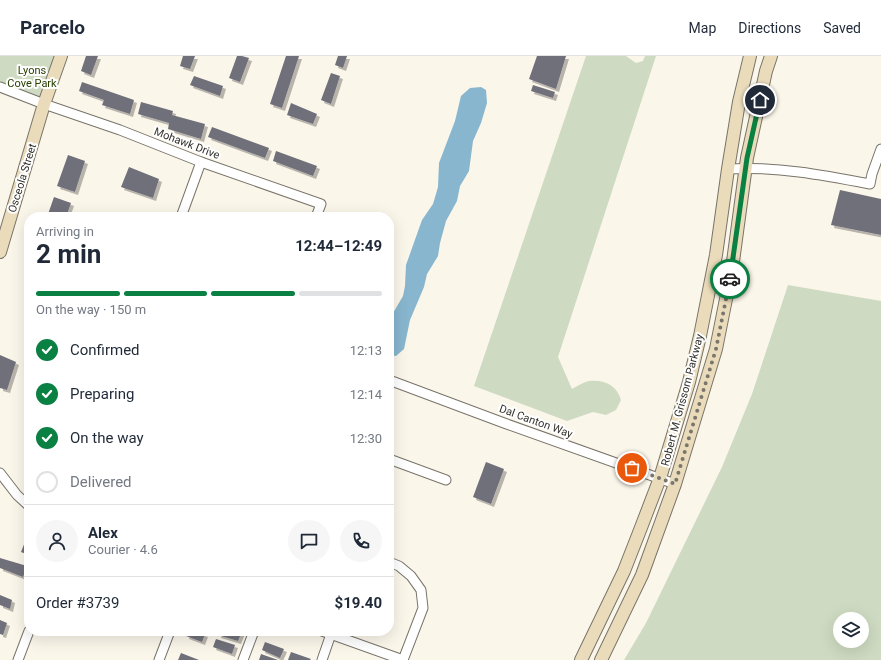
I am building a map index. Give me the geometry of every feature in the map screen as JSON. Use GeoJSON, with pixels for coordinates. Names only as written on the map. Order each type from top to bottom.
{"type":"FeatureCollection","features":[{"type":"Feature","properties":{"kind":"main road","name":"Osceola Street"},"geometry":{"type":"LineString","coordinates":[[0,252],[44,104],[61,56]]}},
{"type":"Feature","properties":{"kind":"main road","name":"Robert M. Grissom Parkway"},"geometry":{"type":"LineString","coordinates":[[581,660],[624,571],[660,478],[689,382],[716,255],[739,102],[750,56]]}},
{"type":"Feature","properties":{"kind":"main road","name":"Robert M. Grissom Parkway"},"geometry":{"type":"LineString","coordinates":[[601,660],[642,575],[675,484],[716,349],[732,269],[746,168],[766,71],[771,56]]}},
{"type":"Feature","properties":{"kind":"street","name":"Mohawk Drive"},"geometry":{"type":"LineString","coordinates":[[0,87],[120,130],[201,162],[321,204],[318,212]]}},
{"type":"Feature","properties":{"kind":"street"},"geometry":{"type":"LineString","coordinates":[[728,169],[746,168],[796,171],[870,184],[881,149]]}},
{"type":"Feature","properties":{"kind":"street"},"geometry":{"type":"LineString","coordinates":[[183,212],[201,162]]}},
{"type":"Feature","properties":{"kind":"street","name":"Dal Canton Way"},"geometry":{"type":"LineString","coordinates":[[394,382],[675,484]]}},
{"type":"Feature","properties":{"kind":"street"},"geometry":{"type":"LineString","coordinates":[[394,461],[446,480]]}},
{"type":"Feature","properties":{"kind":"street"},"geometry":{"type":"LineString","coordinates":[[0,473],[17,495],[24,501]]}},
{"type":"Feature","properties":{"kind":"street"},"geometry":{"type":"LineString","coordinates":[[337,636],[403,660],[423,608],[421,590],[411,576],[399,566],[394,564]]}},
{"type":"Feature","properties":{"kind":"street"},"geometry":{"type":"LineString","coordinates":[[18,660],[27,636]]}},
{"type":"Feature","properties":{"kind":"street"},"geometry":{"type":"LineString","coordinates":[[159,660],[168,636]]}},
{"type":"Feature","properties":{"kind":"street"},"geometry":{"type":"LineString","coordinates":[[243,660],[252,636]]}},
{"type":"Feature","properties":{"kind":"street"},"geometry":{"type":"LineString","coordinates":[[322,660],[330,636]]}},
{"type":"Feature","properties":{"kind":"green space","name":"Lyons Cove Park"},"geometry":{"type":"Polygon","coordinates":[[[0,56],[61,56],[44,104],[0,87],[0,56]]]}},
{"type":"Feature","properties":{"kind":"green space"},"geometry":{"type":"Polygon","coordinates":[[[586,56],[626,56],[636,63],[643,61],[645,56],[656,56],[558,357],[572,389],[587,382],[605,382],[616,390],[621,400],[616,410],[606,415],[593,412],[567,421],[474,386],[586,56]]]}},
{"type":"Feature","properties":{"kind":"green space"},"geometry":{"type":"Polygon","coordinates":[[[788,285],[881,301],[881,660],[624,660],[646,623],[722,467],[752,394],[788,285]]]}},
{"type":"Feature","properties":{"kind":"water"},"geometry":{"type":"Polygon","coordinates":[[[481,87],[486,90],[487,103],[481,123],[473,141],[469,171],[460,186],[457,201],[446,221],[438,256],[427,274],[424,287],[410,320],[404,349],[396,356],[394,356],[394,311],[403,296],[406,265],[422,220],[433,204],[438,187],[439,163],[455,121],[461,96],[470,88],[481,87]]]}},
{"type":"Feature","properties":{"kind":"building"},"geometry":{"type":"Polygon","coordinates":[[[86,56],[98,56],[91,75],[81,71],[86,56]]]}},
{"type":"Feature","properties":{"kind":"building"},"geometry":{"type":"Polygon","coordinates":[[[183,56],[195,56],[190,69],[180,66],[183,56]]]}},
{"type":"Feature","properties":{"kind":"building"},"geometry":{"type":"Polygon","coordinates":[[[237,56],[249,58],[240,82],[229,78],[237,56]]]}},
{"type":"Feature","properties":{"kind":"building"},"geometry":{"type":"Polygon","coordinates":[[[286,56],[299,56],[282,108],[270,104],[286,56]]]}},
{"type":"Feature","properties":{"kind":"building"},"geometry":{"type":"Polygon","coordinates":[[[338,56],[347,56],[343,68],[335,65],[338,56]]]}},
{"type":"Feature","properties":{"kind":"building"},"geometry":{"type":"Polygon","coordinates":[[[537,56],[566,56],[556,89],[529,79],[537,56]]]}},
{"type":"Feature","properties":{"kind":"building"},"geometry":{"type":"Polygon","coordinates":[[[331,73],[340,76],[331,104],[321,100],[331,73]]]}},
{"type":"Feature","properties":{"kind":"building"},"geometry":{"type":"Polygon","coordinates":[[[194,76],[223,86],[220,96],[190,85],[194,76]]]}},
{"type":"Feature","properties":{"kind":"building"},"geometry":{"type":"Polygon","coordinates":[[[82,82],[134,100],[130,114],[102,105],[104,100],[79,91],[82,82]]]}},
{"type":"Feature","properties":{"kind":"building"},"geometry":{"type":"Polygon","coordinates":[[[533,85],[555,92],[553,98],[531,91],[533,85]]]}},
{"type":"Feature","properties":{"kind":"building"},"geometry":{"type":"Polygon","coordinates":[[[141,102],[173,111],[172,115],[205,124],[201,139],[168,129],[169,123],[138,114],[141,102]]]}},
{"type":"Feature","properties":{"kind":"building"},"geometry":{"type":"Polygon","coordinates":[[[291,103],[317,114],[313,124],[287,115],[291,103]]]}},
{"type":"Feature","properties":{"kind":"building"},"geometry":{"type":"Polygon","coordinates":[[[212,127],[269,148],[265,158],[208,137],[212,127]]]}},
{"type":"Feature","properties":{"kind":"building"},"geometry":{"type":"Polygon","coordinates":[[[276,151],[317,166],[313,176],[273,161],[276,151]]]}},
{"type":"Feature","properties":{"kind":"building"},"geometry":{"type":"Polygon","coordinates":[[[68,155],[85,161],[75,192],[57,186],[68,155]]]}},
{"type":"Feature","properties":{"kind":"building"},"geometry":{"type":"Polygon","coordinates":[[[129,167],[159,179],[153,198],[121,187],[129,167]]]}},
{"type":"Feature","properties":{"kind":"building"},"geometry":{"type":"Polygon","coordinates":[[[840,190],[881,199],[881,235],[831,225],[840,190]]]}},
{"type":"Feature","properties":{"kind":"building"},"geometry":{"type":"Polygon","coordinates":[[[54,197],[71,203],[68,212],[49,212],[54,197]]]}},
{"type":"Feature","properties":{"kind":"building"},"geometry":{"type":"Polygon","coordinates":[[[0,355],[16,362],[7,390],[0,388],[0,355]]]}},
{"type":"Feature","properties":{"kind":"building"},"geometry":{"type":"Polygon","coordinates":[[[486,462],[504,469],[491,504],[473,497],[486,462]]]}},
{"type":"Feature","properties":{"kind":"building"},"geometry":{"type":"Polygon","coordinates":[[[24,544],[24,553],[21,552],[24,544]]]}},
{"type":"Feature","properties":{"kind":"building"},"geometry":{"type":"Polygon","coordinates":[[[0,558],[24,565],[24,574],[23,577],[0,568],[0,558]]]}},
{"type":"Feature","properties":{"kind":"building"},"geometry":{"type":"Polygon","coordinates":[[[0,595],[12,600],[10,609],[0,605],[0,595]]]}},
{"type":"Feature","properties":{"kind":"building"},"geometry":{"type":"Polygon","coordinates":[[[0,620],[7,623],[3,635],[0,634],[0,620]]]}},
{"type":"Feature","properties":{"kind":"building"},"geometry":{"type":"Polygon","coordinates":[[[186,636],[204,636],[202,642],[186,636]]]}},
{"type":"Feature","properties":{"kind":"building"},"geometry":{"type":"Polygon","coordinates":[[[221,636],[240,636],[238,641],[221,636]]]}},
{"type":"Feature","properties":{"kind":"building"},"geometry":{"type":"Polygon","coordinates":[[[216,639],[235,645],[232,654],[213,647],[216,639]]]}},
{"type":"Feature","properties":{"kind":"building"},"geometry":{"type":"Polygon","coordinates":[[[265,642],[284,649],[280,658],[262,650],[265,642]]]}},
{"type":"Feature","properties":{"kind":"building"},"geometry":{"type":"Polygon","coordinates":[[[291,652],[311,659],[288,660],[291,652]]]}},
{"type":"Feature","properties":{"kind":"building"},"geometry":{"type":"Polygon","coordinates":[[[181,653],[199,660],[178,660],[181,653]]]}},
{"type":"Feature","properties":{"kind":"building"},"geometry":{"type":"Polygon","coordinates":[[[261,654],[278,660],[259,660],[261,654]]]}},
{"type":"Feature","properties":{"kind":"way so far"},"geometry":{"type":"LineString","coordinates":[[632,468],[675,484],[716,349],[730,279]]}},
{"type":"Feature","properties":{"kind":"route"},"geometry":{"type":"LineString","coordinates":[[730,279],[747,158],[760,100]]}}]}
